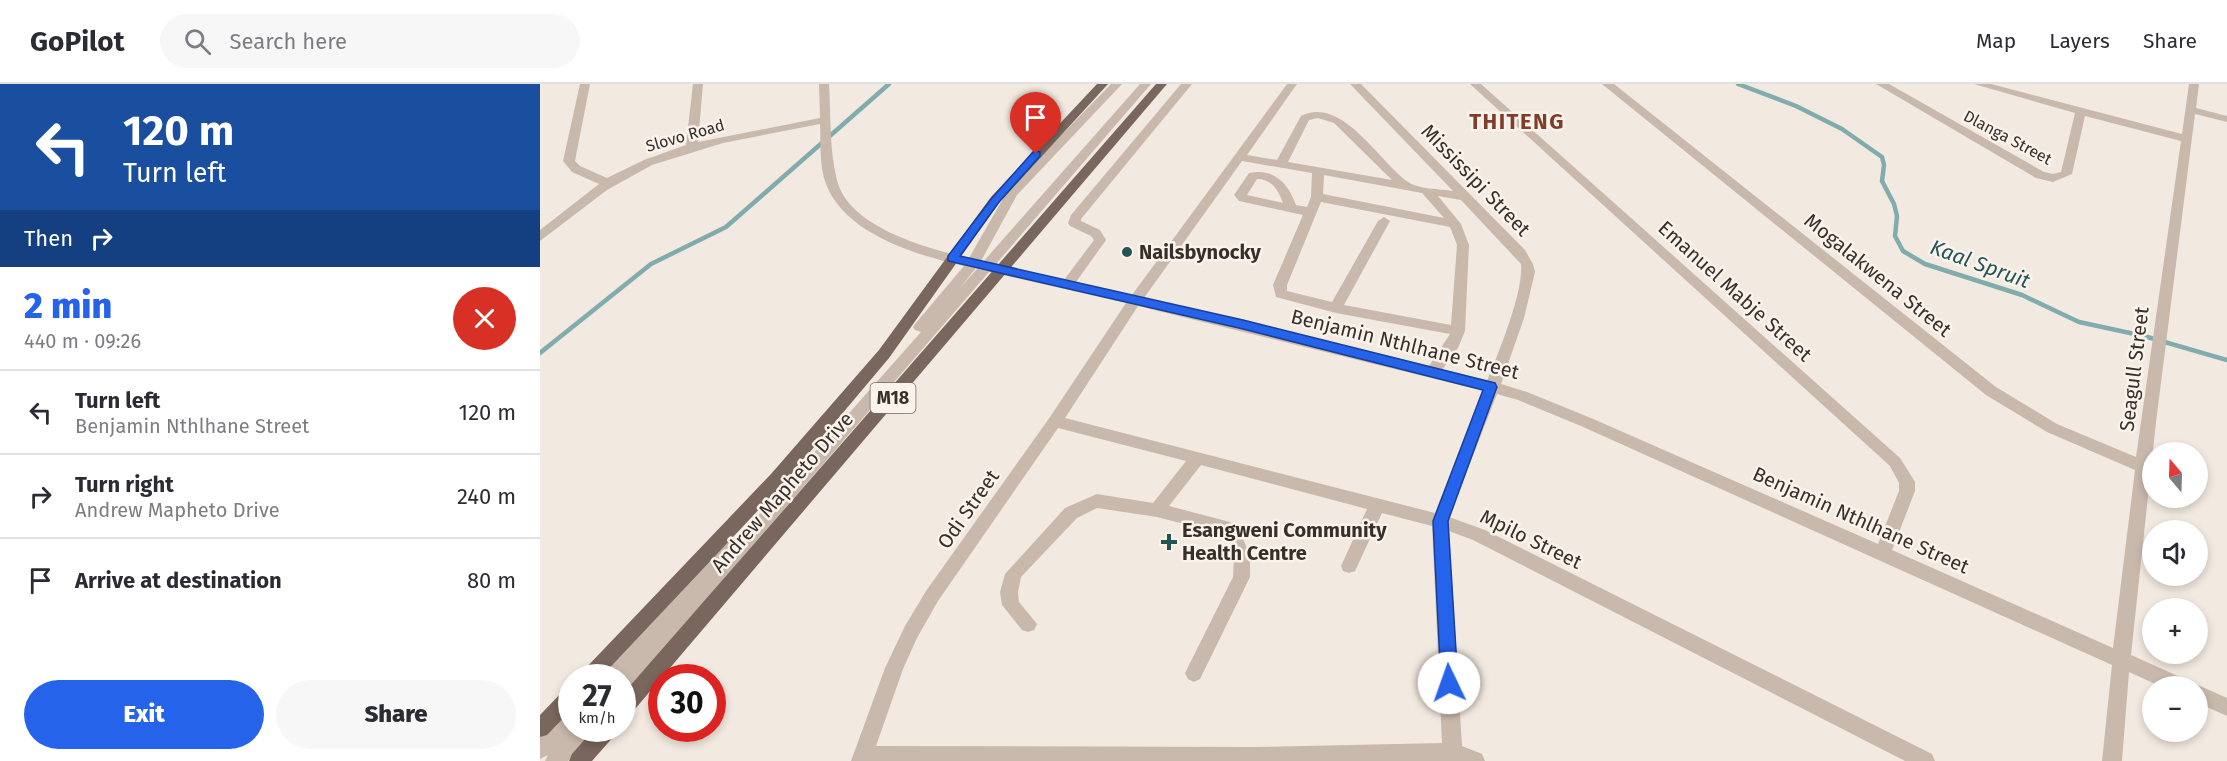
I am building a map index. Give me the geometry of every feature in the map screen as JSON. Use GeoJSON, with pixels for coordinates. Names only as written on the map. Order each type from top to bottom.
{"type":"FeatureCollection","features":[{"type":"Feature","properties":{"kind":"main road","name":"Andrew Mapheto Drive"},"geometry":{"type":"LineString","coordinates":[[601,664],[777,479],[884,354],[995,200],[1103,84]]}},
{"type":"Feature","properties":{"kind":"main road","name":"Andrew Mapheto Drive"},"geometry":{"type":"LineString","coordinates":[[636,695],[1162,84]]}},
{"type":"Feature","properties":{"kind":"main road"},"geometry":{"type":"LineString","coordinates":[[540,728],[558,709]]}},
{"type":"Feature","properties":{"kind":"main road"},"geometry":{"type":"LineString","coordinates":[[579,761],[595,742]]}},
{"type":"Feature","properties":{"kind":"street"},"geometry":{"type":"LineString","coordinates":[[585,84],[569,161],[576,169],[608,183]]}},
{"type":"Feature","properties":{"kind":"street"},"geometry":{"type":"LineString","coordinates":[[692,147],[698,84]]}},
{"type":"Feature","properties":{"kind":"street","name":"Benjamin Nthlhane Street"},"geometry":{"type":"LineString","coordinates":[[824,84],[831,182],[839,199],[866,226],[881,234],[952,259],[1135,300],[1433,372],[1522,396],[1883,553],[2157,676]]}},
{"type":"Feature","properties":{"kind":"street"},"geometry":{"type":"LineString","coordinates":[[636,667],[980,265],[1012,193],[1117,84]]}},
{"type":"Feature","properties":{"kind":"street"},"geometry":{"type":"LineString","coordinates":[[619,664],[824,445],[980,265],[1146,84]]}},
{"type":"Feature","properties":{"kind":"street"},"geometry":{"type":"LineString","coordinates":[[1068,284],[1100,240],[1096,233],[1077,226],[1074,223],[1076,218],[1187,84]]}},
{"type":"Feature","properties":{"kind":"street","name":"Odi Street"},"geometry":{"type":"LineString","coordinates":[[862,759],[894,668],[932,596],[1055,421],[1135,300],[1292,84]]}},
{"type":"Feature","properties":{"kind":"street","name":"Mississipi Street"},"geometry":{"type":"LineString","coordinates":[[1355,84],[1520,252],[1527,264],[1528,272],[1508,344],[1490,387]]}},
{"type":"Feature","properties":{"kind":"street","name":"Emanuel Mabje Street"},"geometry":{"type":"LineString","coordinates":[[1475,84],[1895,462],[1908,482],[1907,491],[1883,553]]}},
{"type":"Feature","properties":{"kind":"street","name":"Mogalakwena Street"},"geometry":{"type":"LineString","coordinates":[[1607,84],[1991,391],[2052,428],[2142,467]]}},
{"type":"Feature","properties":{"kind":"street","name":"Dlanga Street"},"geometry":{"type":"LineString","coordinates":[[1881,84],[2026,168],[2052,178],[2066,174],[2081,111]]}},
{"type":"Feature","properties":{"kind":"street"},"geometry":{"type":"LineString","coordinates":[[1979,84],[2186,139]]}},
{"type":"Feature","properties":{"kind":"street","name":"Seagull Street"},"geometry":{"type":"LineString","coordinates":[[2146,442],[2161,316],[2191,110],[2190,85]]}},
{"type":"Feature","properties":{"kind":"street"},"geometry":{"type":"LineString","coordinates":[[2191,110],[2227,119]]}},
{"type":"Feature","properties":{"kind":"street"},"geometry":{"type":"LineString","coordinates":[[1281,164],[1305,118],[1316,114],[1338,121],[1405,186]]}},
{"type":"Feature","properties":{"kind":"street","name":"Slovo Road"},"geometry":{"type":"LineString","coordinates":[[540,237],[608,183],[656,159],[692,147],[825,123]]}},
{"type":"Feature","properties":{"kind":"street"},"geometry":{"type":"LineString","coordinates":[[1240,157],[1465,197]]}},
{"type":"Feature","properties":{"kind":"street"},"geometry":{"type":"LineString","coordinates":[[1318,170],[1317,197],[1280,290],[1287,297],[1458,331]]}},
{"type":"Feature","properties":{"kind":"street"},"geometry":{"type":"LineString","coordinates":[[1426,190],[1455,224],[1461,233],[1463,245],[1458,331],[1453,344],[1433,372]]}},
{"type":"Feature","properties":{"kind":"street"},"geometry":{"type":"LineString","coordinates":[[1317,197],[1455,224]]}},
{"type":"Feature","properties":{"kind":"street"},"geometry":{"type":"LineString","coordinates":[[1291,208],[1310,212]]}},
{"type":"Feature","properties":{"kind":"street"},"geometry":{"type":"LineString","coordinates":[[1336,308],[1384,221]]}},
{"type":"Feature","properties":{"kind":"street"},"geometry":{"type":"LineString","coordinates":[[1453,757],[1440,521],[1490,387]]}},
{"type":"Feature","properties":{"kind":"street","name":"Mpilo Street"},"geometry":{"type":"LineString","coordinates":[[1055,421],[1440,521],[1479,535],[1925,761]]}},
{"type":"Feature","properties":{"kind":"street"},"geometry":{"type":"LineString","coordinates":[[1157,510],[1197,459]]}},
{"type":"Feature","properties":{"kind":"street","name":"Seagull Street"},"geometry":{"type":"LineString","coordinates":[[2112,761],[2120,660],[2142,475]]}},
{"type":"Feature","properties":{"kind":"street"},"geometry":{"type":"LineString","coordinates":[[1028,624],[1011,605],[1009,592],[1013,574],[1071,513],[1083,506],[1097,501],[1157,510],[1224,527],[1236,539],[1242,555],[1241,577],[1194,674]]}},
{"type":"Feature","properties":{"kind":"street"},"geometry":{"type":"LineString","coordinates":[[1349,566],[1377,506]]}},
{"type":"Feature","properties":{"kind":"street"},"geometry":{"type":"LineString","coordinates":[[2208,698],[2227,707]]}},
{"type":"Feature","properties":{"kind":"street"},"geometry":{"type":"LineString","coordinates":[[540,749],[558,730]]}},
{"type":"Feature","properties":{"kind":"street"},"geometry":{"type":"LineString","coordinates":[[555,761],[572,742]]}},
{"type":"Feature","properties":{"kind":"street"},"geometry":{"type":"LineString","coordinates":[[862,759],[1453,757],[1475,761]]}},
{"type":"Feature","properties":{"kind":"waterway"},"geometry":{"type":"LineString","coordinates":[[540,353],[651,264],[726,227],[889,84]]}},
{"type":"Feature","properties":{"kind":"waterway","name":"Kaal Spruit"},"geometry":{"type":"LineString","coordinates":[[1738,84],[1796,106],[1842,129],[1882,157],[1884,165],[1882,181],[1894,204],[1897,216],[1895,236],[1903,251],[1925,264],[2022,295],[2079,322],[2144,336],[2227,360]]}},
{"type":"Feature","properties":{"kind":"place","name":"Nailsbynocky"},"geometry":{"type":"Point","coordinates":[1127,252]}},
{"type":"Feature","properties":{"kind":"place","name":"Esangweni Community Health Centre"},"geometry":{"type":"Point","coordinates":[1169,542]}},
{"type":"Feature","properties":{"kind":"district","name":"THITENG"},"geometry":{"type":"Point","coordinates":[1517,121]}},
{"type":"Feature","properties":{"kind":"route"},"geometry":{"type":"LineString","coordinates":[[1036,154],[995,200],[952,259],[1243,325],[1490,387],[1440,521],[1449,683]]}}]}
